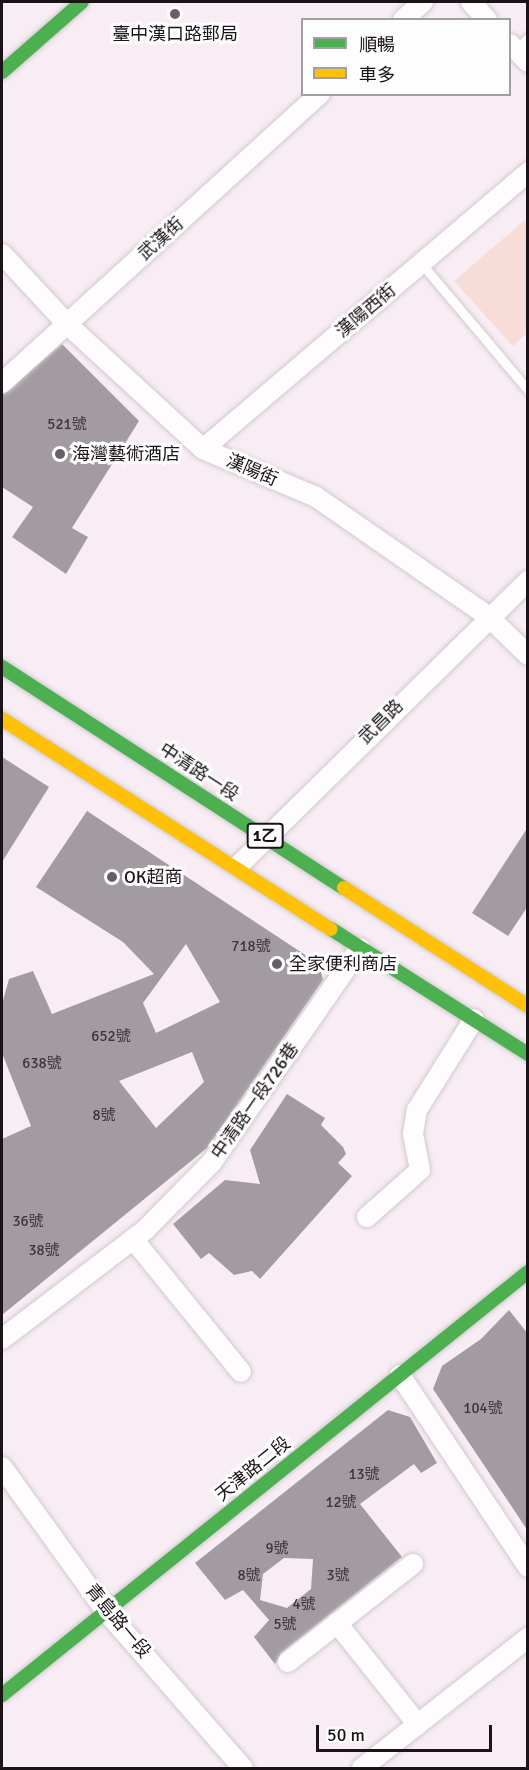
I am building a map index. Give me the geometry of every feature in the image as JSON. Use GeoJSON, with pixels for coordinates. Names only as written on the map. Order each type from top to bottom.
{"type":"FeatureCollection","features":[{"type":"Feature","properties":{"kind":"main road"},"geometry":{"type":"LineString","coordinates":[[2,72],[81,2]]}},
{"type":"Feature","properties":{"kind":"main road","name":"中清路一段"},"geometry":{"type":"LineString","coordinates":[[2,667],[528,1006]]}},
{"type":"Feature","properties":{"kind":"main road","name":"1乙"},"geometry":{"type":"LineString","coordinates":[[2,719],[238,866],[360,948],[528,1054]]}},
{"type":"Feature","properties":{"kind":"main road","name":"天津路二段"},"geometry":{"type":"LineString","coordinates":[[2,1695],[105,1610],[526,1276]]}},
{"type":"Feature","properties":{"kind":"street"},"geometry":{"type":"LineString","coordinates":[[405,18],[423,2]]}},
{"type":"Feature","properties":{"kind":"street"},"geometry":{"type":"LineString","coordinates":[[471,2],[485,18]]}},
{"type":"Feature","properties":{"kind":"street","name":"武漢街"},"geometry":{"type":"LineString","coordinates":[[2,383],[318,96]]}},
{"type":"Feature","properties":{"kind":"street","name":"漢陽西街"},"geometry":{"type":"LineString","coordinates":[[203,449],[528,172]]}},
{"type":"Feature","properties":{"kind":"street","name":"漢陽街"},"geometry":{"type":"LineString","coordinates":[[2,254],[67,324],[203,449],[316,497],[488,616],[528,654]]}},
{"type":"Feature","properties":{"kind":"street","name":"武昌路"},"geometry":{"type":"LineString","coordinates":[[238,866],[488,616],[528,581]]}},
{"type":"Feature","properties":{"kind":"street","name":"中清路一段726巷"},"geometry":{"type":"LineString","coordinates":[[2,1339],[133,1239],[212,1162],[360,948]]}},
{"type":"Feature","properties":{"kind":"street"},"geometry":{"type":"LineString","coordinates":[[367,1217],[420,1170],[413,1134],[417,1110],[474,1019]]}},
{"type":"Feature","properties":{"kind":"street"},"geometry":{"type":"LineString","coordinates":[[133,1239],[241,1372]]}},
{"type":"Feature","properties":{"kind":"street"},"geometry":{"type":"LineString","coordinates":[[400,1375],[528,1567]]}},
{"type":"Feature","properties":{"kind":"street","name":"青島路一段"},"geometry":{"type":"LineString","coordinates":[[2,1467],[105,1610],[243,1768]]}},
{"type":"Feature","properties":{"kind":"street"},"geometry":{"type":"LineString","coordinates":[[288,1662],[413,1564]]}},
{"type":"Feature","properties":{"kind":"street"},"geometry":{"type":"LineString","coordinates":[[337,1623],[418,1725]]}},
{"type":"Feature","properties":{"kind":"street"},"geometry":{"type":"LineString","coordinates":[[362,1768],[528,1638]]}},
{"type":"Feature","properties":{"kind":"lane"},"geometry":{"type":"LineString","coordinates":[[422,263],[528,390]]}},
{"type":"Feature","properties":{"kind":"shaded area"},"geometry":{"type":"Polygon","coordinates":[[[527,218],[527,333],[513,346],[454,281],[527,218]]]}},
{"type":"Feature","properties":{"kind":"building","name":"海灣藝術酒店"},"geometry":{"type":"Polygon","coordinates":[[[62,344],[139,421],[72,528],[88,537],[66,574],[12,537],[33,507],[2,487],[2,395],[62,344]]]}},
{"type":"Feature","properties":{"kind":"building"},"geometry":{"type":"Polygon","coordinates":[[[2,757],[49,787],[2,862],[2,757]]]}},
{"type":"Feature","properties":{"kind":"building"},"geometry":{"type":"Polygon","coordinates":[[[87,811],[319,964],[323,980],[207,1148],[2,1315],[2,1139],[31,1126],[2,1053],[2,1004],[9,979],[33,971],[52,1014],[154,974],[123,942],[36,887],[87,811]],[[186,944],[143,1003],[156,1033],[220,1002],[186,944]],[[192,1052],[119,1081],[156,1128],[204,1082],[192,1052]]]}},
{"type":"Feature","properties":{"kind":"building"},"geometry":{"type":"Polygon","coordinates":[[[528,827],[528,906],[508,936],[472,913],[528,827]]]}},
{"type":"Feature","properties":{"kind":"building"},"geometry":{"type":"Polygon","coordinates":[[[287,1094],[325,1118],[321,1125],[343,1147],[346,1154],[338,1163],[352,1176],[260,1279],[252,1271],[234,1275],[209,1253],[201,1259],[173,1224],[225,1180],[260,1184],[250,1150],[287,1094]]]}},
{"type":"Feature","properties":{"kind":"building"},"geometry":{"type":"Polygon","coordinates":[[[509,1310],[528,1334],[528,1531],[433,1389],[442,1366],[481,1339],[509,1310]]]}},
{"type":"Feature","properties":{"kind":"building"},"geometry":{"type":"Polygon","coordinates":[[[388,1410],[410,1417],[437,1463],[421,1473],[414,1464],[360,1504],[402,1557],[281,1653],[275,1664],[254,1637],[269,1620],[243,1590],[225,1600],[195,1563],[388,1410]],[[284,1558],[263,1574],[260,1600],[287,1608],[311,1589],[313,1559],[284,1558]]]}},
{"type":"Feature","properties":{"kind":"traffic: fast"},"geometry":{"type":"LineString","coordinates":[[2,72],[82,2]]}},
{"type":"Feature","properties":{"kind":"traffic: fast"},"geometry":{"type":"LineString","coordinates":[[2,667],[344,888]]}},
{"type":"Feature","properties":{"kind":"traffic: fast"},"geometry":{"type":"LineString","coordinates":[[331,929],[528,1054]]}},
{"type":"Feature","properties":{"kind":"traffic: fast"},"geometry":{"type":"LineString","coordinates":[[2,1695],[528,1272]]}},
{"type":"Feature","properties":{"kind":"traffic: slow"},"geometry":{"type":"LineString","coordinates":[[2,719],[331,929]]}},
{"type":"Feature","properties":{"kind":"traffic: slow"},"geometry":{"type":"LineString","coordinates":[[344,888],[528,1006]]}},
{"type":"Feature","properties":{"kind":"place","name":"臺中漢口路郵局"},"geometry":{"type":"Point","coordinates":[175,14]}},
{"type":"Feature","properties":{"kind":"place","name":"海灣藝術酒店"},"geometry":{"type":"Point","coordinates":[60,454]}},
{"type":"Feature","properties":{"kind":"place","name":"OK超商"},"geometry":{"type":"Point","coordinates":[112,877]}},
{"type":"Feature","properties":{"kind":"place","name":"全家便利商店"},"geometry":{"type":"Point","coordinates":[277,964]}}]}
